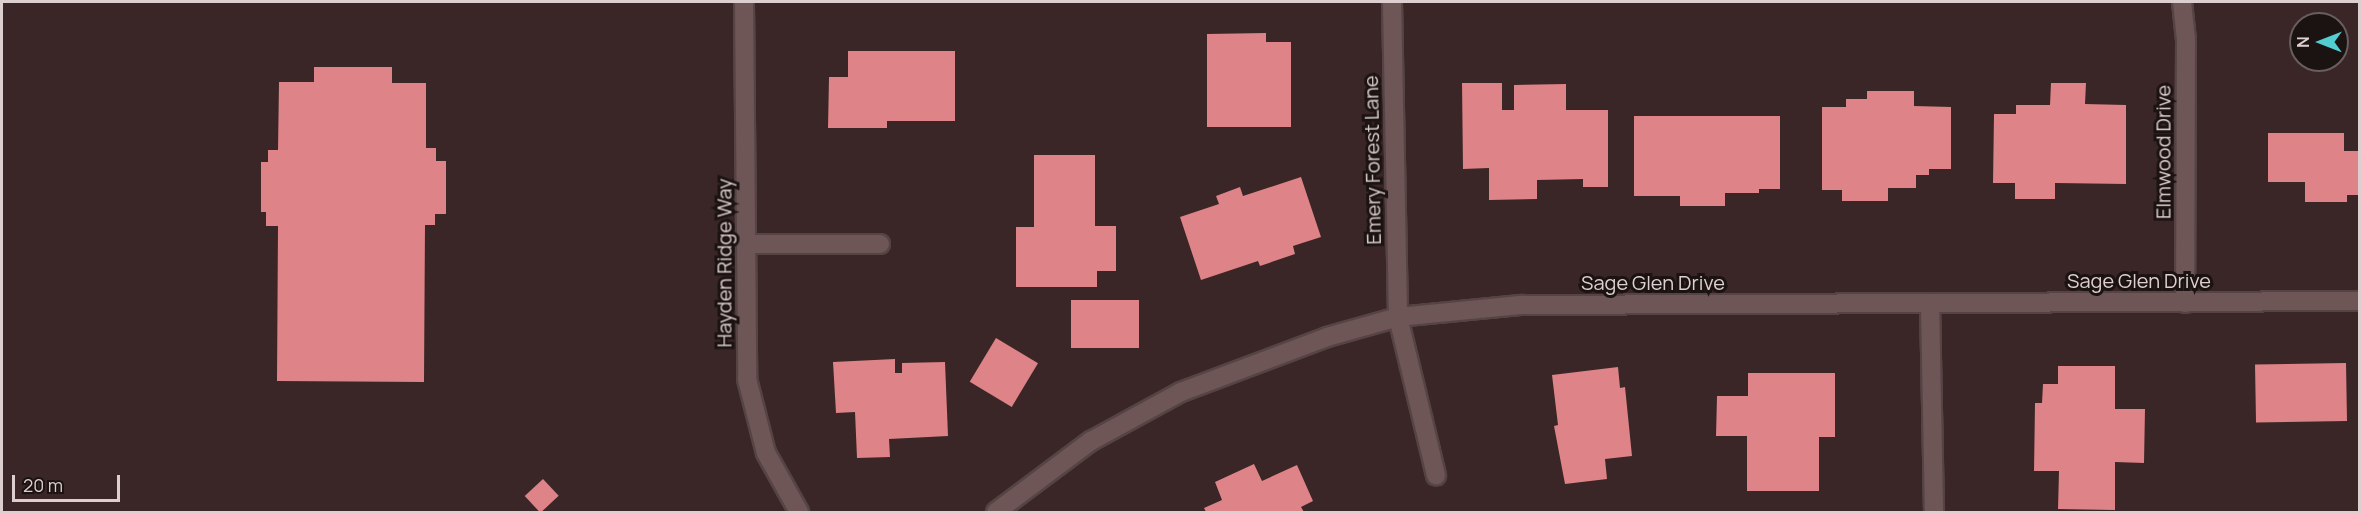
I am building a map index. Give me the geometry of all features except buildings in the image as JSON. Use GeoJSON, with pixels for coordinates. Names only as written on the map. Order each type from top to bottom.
{"type":"FeatureCollection","features":[{"type":"Feature","properties":{"kind":"street","name":"Hayden Ridge Way"},"geometry":{"type":"LineString","coordinates":[[744,2],[748,244],[747,379],[766,453],[799,513]]}},
{"type":"Feature","properties":{"kind":"street","name":"Emery Forest Lane"},"geometry":{"type":"LineString","coordinates":[[1392,2],[1398,317],[1436,475]]}},
{"type":"Feature","properties":{"kind":"street","name":"Elmwood Drive"},"geometry":{"type":"LineString","coordinates":[[2182,2],[2186,39],[2185,303]]}},
{"type":"Feature","properties":{"kind":"street"},"geometry":{"type":"LineString","coordinates":[[748,244],[880,244]]}},
{"type":"Feature","properties":{"kind":"street","name":"Sage Glen Drive"},"geometry":{"type":"LineString","coordinates":[[996,513],[1091,441],[1181,392],[1327,337],[1398,317],[1521,305],[2360,301]]}},
{"type":"Feature","properties":{"kind":"street"},"geometry":{"type":"LineString","coordinates":[[1930,303],[1934,513]]}}]}
